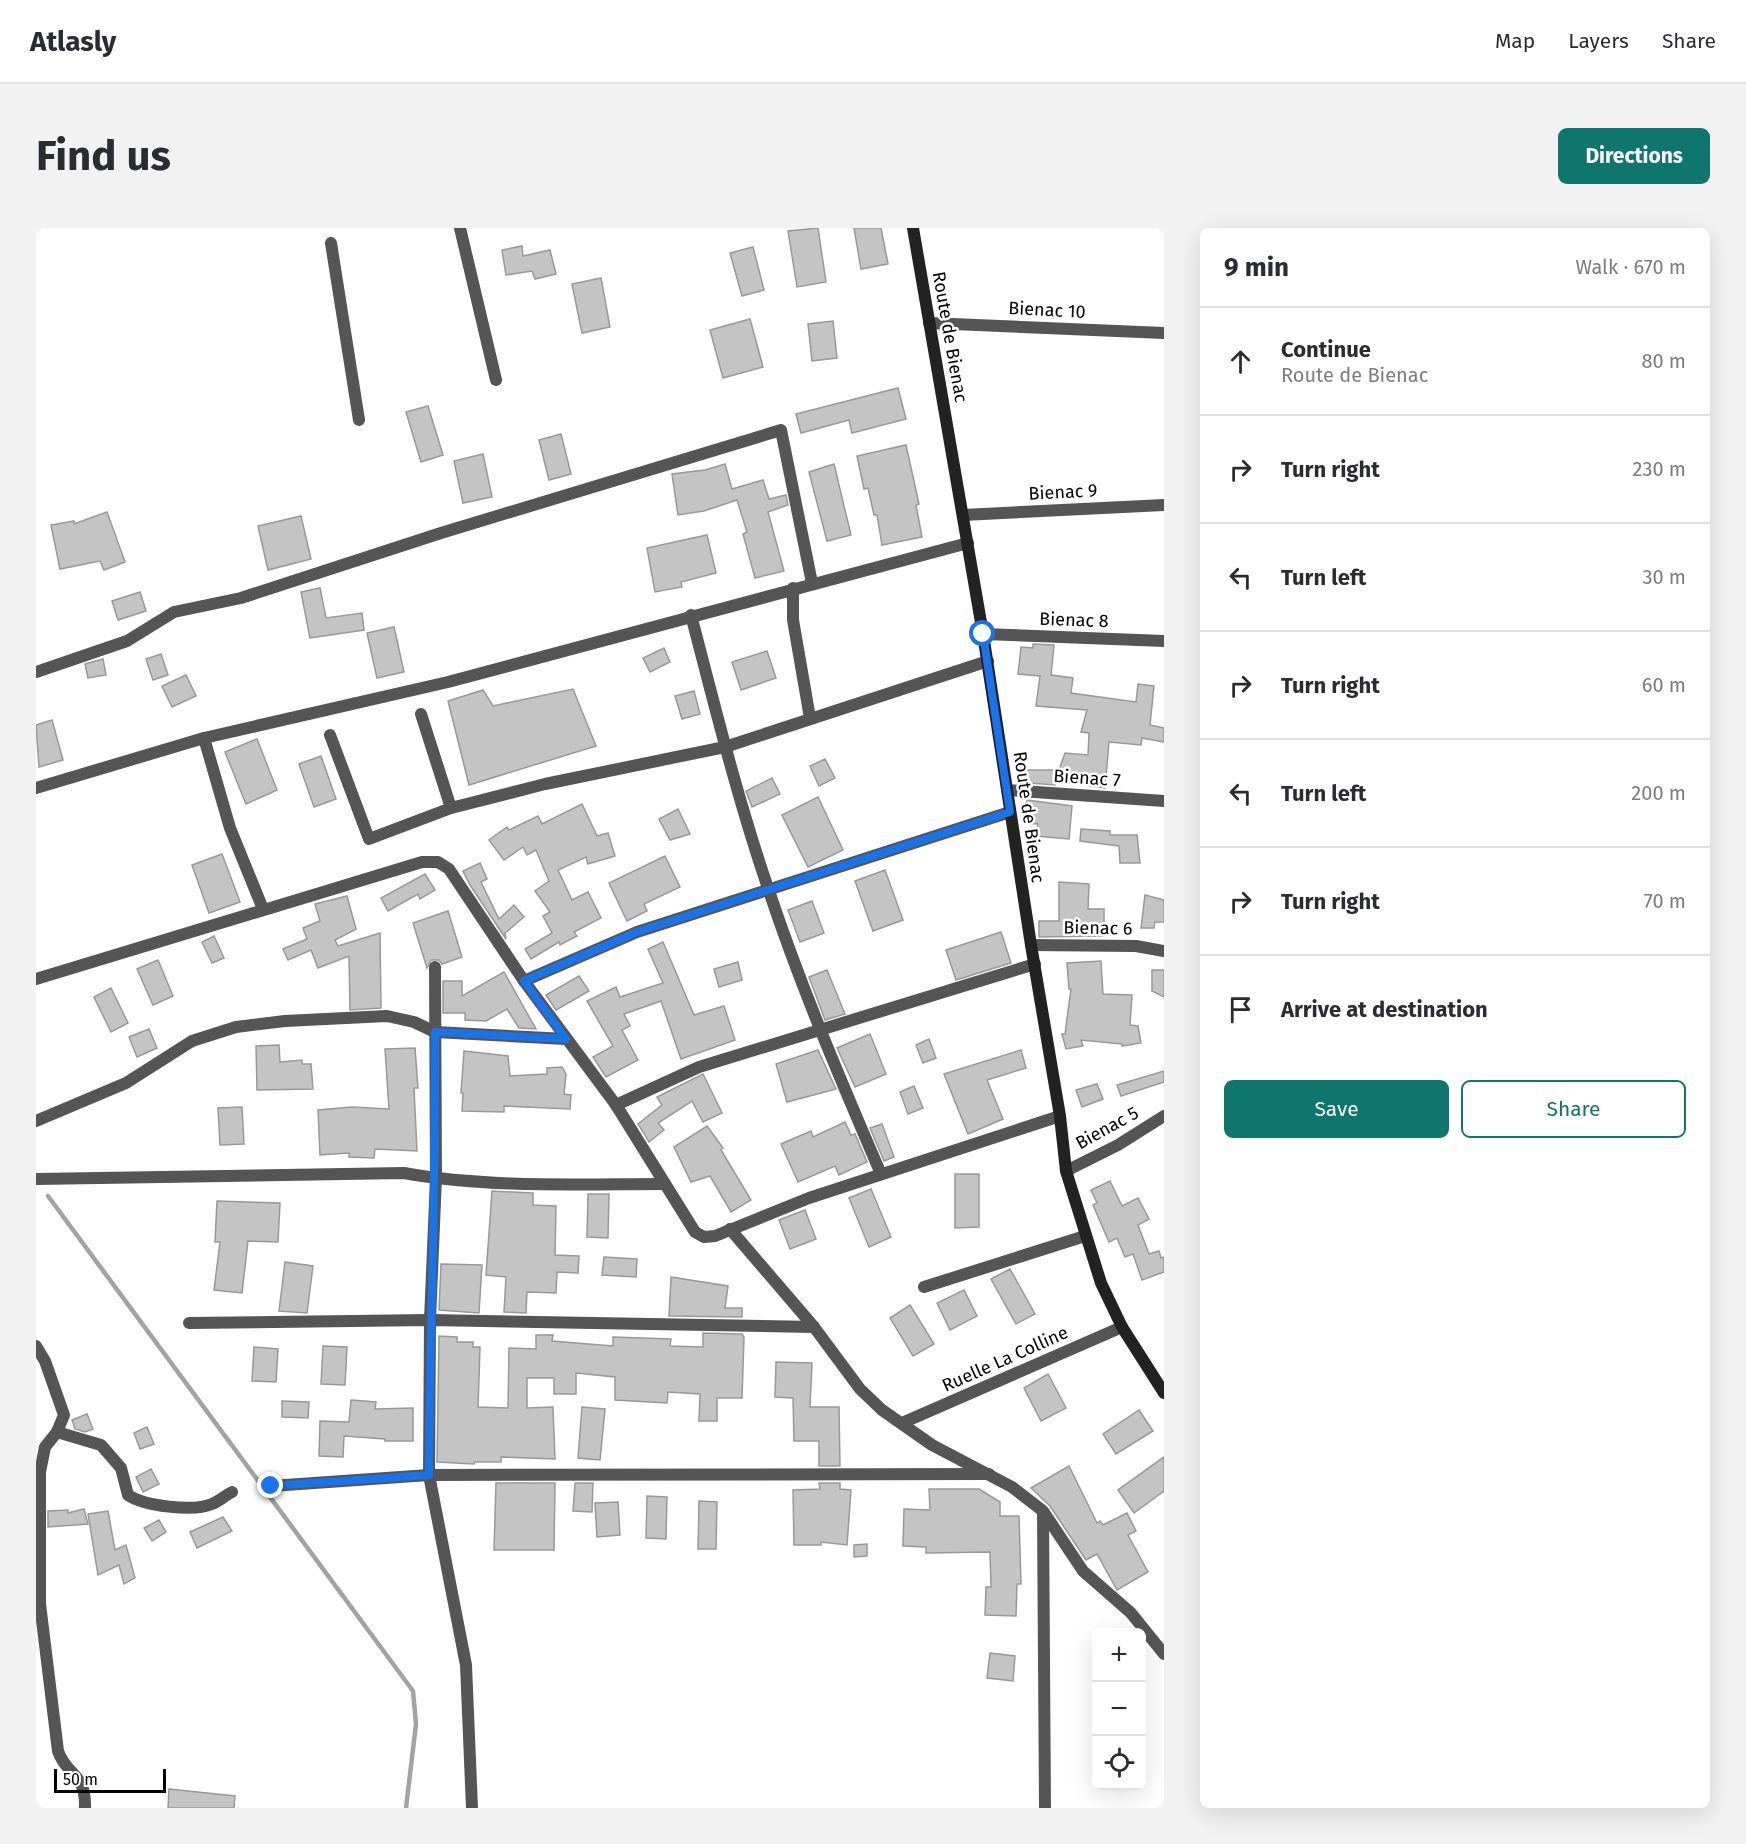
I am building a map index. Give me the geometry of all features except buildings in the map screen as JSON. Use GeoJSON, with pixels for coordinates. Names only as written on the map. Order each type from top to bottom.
{"type":"FeatureCollection","features":[{"type":"Feature","properties":{"kind":"main road","name":"Route de Bienac"},"geometry":{"type":"LineString","coordinates":[[913,228],[988,661],[1030,945],[1060,1116],[1066,1171],[1101,1283],[1122,1327],[1164,1393]]}},
{"type":"Feature","properties":{"kind":"street"},"geometry":{"type":"LineString","coordinates":[[460,228],[496,380]]}},
{"type":"Feature","properties":{"kind":"street"},"geometry":{"type":"LineString","coordinates":[[331,243],[359,420]]}},
{"type":"Feature","properties":{"kind":"street","name":"Bienac 10"},"geometry":{"type":"LineString","coordinates":[[929,323],[1164,333]]}},
{"type":"Feature","properties":{"kind":"street"},"geometry":{"type":"LineString","coordinates":[[36,672],[127,641],[174,612],[241,598],[781,430],[812,583]]}},
{"type":"Feature","properties":{"kind":"street","name":"Bienac 9"},"geometry":{"type":"LineString","coordinates":[[963,516],[1164,504]]}},
{"type":"Feature","properties":{"kind":"street"},"geometry":{"type":"LineString","coordinates":[[36,788],[204,738],[448,682],[691,615],[968,543]]}},
{"type":"Feature","properties":{"kind":"street"},"geometry":{"type":"LineString","coordinates":[[793,588],[793,620],[810,718]]}},
{"type":"Feature","properties":{"kind":"street"},"geometry":{"type":"LineString","coordinates":[[691,615],[725,747],[768,890],[820,1031],[881,1174]]}},
{"type":"Feature","properties":{"kind":"street","name":"Bienac 8"},"geometry":{"type":"LineString","coordinates":[[983,634],[1164,641]]}},
{"type":"Feature","properties":{"kind":"street"},"geometry":{"type":"LineString","coordinates":[[330,735],[369,839],[451,808],[545,784],[725,747],[988,661]]}},
{"type":"Feature","properties":{"kind":"street"},"geometry":{"type":"LineString","coordinates":[[421,714],[451,808]]}},
{"type":"Feature","properties":{"kind":"street"},"geometry":{"type":"LineString","coordinates":[[204,738],[230,828],[263,909]]}},
{"type":"Feature","properties":{"kind":"street","name":"Bienac 7"},"geometry":{"type":"LineString","coordinates":[[1007,790],[1164,801]]}},
{"type":"Feature","properties":{"kind":"street"},"geometry":{"type":"LineString","coordinates":[[524,981],[637,932],[1010,812]]}},
{"type":"Feature","properties":{"kind":"street"},"geometry":{"type":"LineString","coordinates":[[36,980],[422,862],[438,862],[449,869],[524,981],[616,1105],[695,1232],[704,1237],[809,1198],[1060,1116]]}},
{"type":"Feature","properties":{"kind":"street","name":"Bienac 6"},"geometry":{"type":"LineString","coordinates":[[1030,945],[1136,946],[1164,951]]}},
{"type":"Feature","properties":{"kind":"street"},"geometry":{"type":"LineString","coordinates":[[616,1105],[699,1067],[1035,964]]}},
{"type":"Feature","properties":{"kind":"street"},"geometry":{"type":"LineString","coordinates":[[435,968],[436,1178],[430,1320],[429,1475],[466,1665],[472,1808]]}},
{"type":"Feature","properties":{"kind":"street"},"geometry":{"type":"LineString","coordinates":[[36,1121],[126,1083],[192,1041],[236,1028],[285,1021],[387,1016],[414,1022],[435,1032],[566,1039]]}},
{"type":"Feature","properties":{"kind":"street","name":"Bienac 5"},"geometry":{"type":"LineString","coordinates":[[1066,1171],[1118,1145],[1164,1116]]}},
{"type":"Feature","properties":{"kind":"street"},"geometry":{"type":"LineString","coordinates":[[36,1179],[339,1172],[404,1173],[436,1178],[586,1184],[665,1184]]}},
{"type":"Feature","properties":{"kind":"street"},"geometry":{"type":"LineString","coordinates":[[730,1229],[814,1327],[860,1389],[882,1410],[932,1445],[1012,1487],[1043,1511],[1083,1571],[1131,1612],[1164,1654]]}},
{"type":"Feature","properties":{"kind":"street"},"geometry":{"type":"LineString","coordinates":[[924,1287],[1085,1236]]}},
{"type":"Feature","properties":{"kind":"street"},"geometry":{"type":"LineString","coordinates":[[189,1323],[430,1320],[814,1327]]}},
{"type":"Feature","properties":{"kind":"street","name":"Ruelle La Colline"},"geometry":{"type":"LineString","coordinates":[[902,1423],[1122,1327]]}},
{"type":"Feature","properties":{"kind":"street"},"geometry":{"type":"LineString","coordinates":[[36,1346],[45,1361],[63,1415],[57,1432],[45,1447],[38,1487],[38,1604],[58,1751],[61,1759],[83,1784],[85,1808]]}},
{"type":"Feature","properties":{"kind":"street"},"geometry":{"type":"LineString","coordinates":[[57,1432],[100,1445],[121,1468],[128,1495],[137,1501],[193,1508],[211,1504],[232,1492]]}},
{"type":"Feature","properties":{"kind":"street"},"geometry":{"type":"LineString","coordinates":[[271,1486],[429,1475],[988,1474]]}},
{"type":"Feature","properties":{"kind":"street"},"geometry":{"type":"LineString","coordinates":[[1043,1511],[1045,1808]]}},
{"type":"Feature","properties":{"kind":"waterway"},"geometry":{"type":"LineString","coordinates":[[48,1196],[413,1691],[416,1724],[406,1808]]}},
{"type":"Feature","properties":{"kind":"route"},"geometry":{"type":"LineString","coordinates":[[271,1486],[429,1475],[430,1320],[436,1178],[435,1032],[566,1039],[524,981],[637,932],[867,856],[1010,812],[983,634]]}}]}
